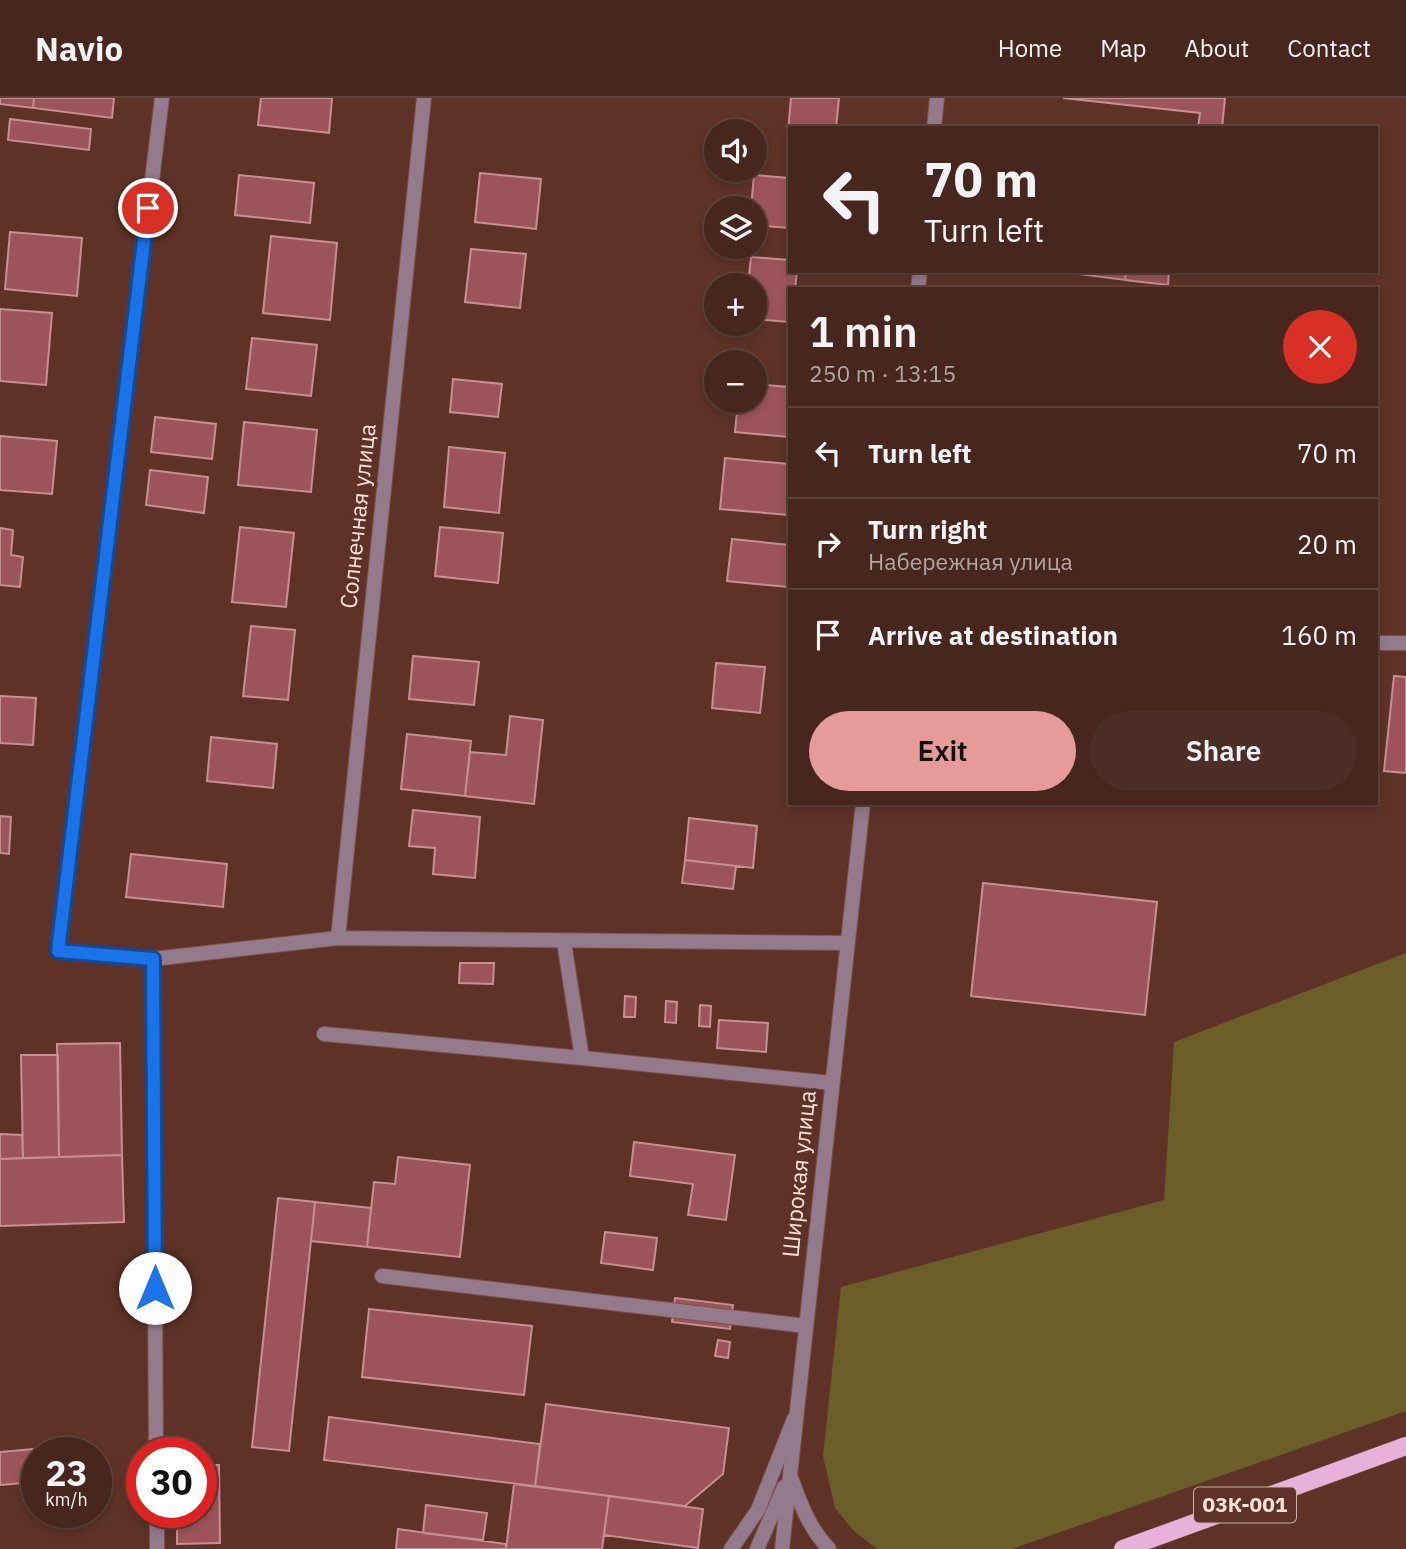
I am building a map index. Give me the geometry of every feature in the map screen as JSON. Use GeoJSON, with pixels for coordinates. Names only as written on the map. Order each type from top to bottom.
{"type":"FeatureCollection","features":[{"type":"Feature","properties":{"kind":"main road","name":"03К-001"},"geometry":{"type":"LineString","coordinates":[[1122,1549],[1406,1446]]}},
{"type":"Feature","properties":{"kind":"street"},"geometry":{"type":"LineString","coordinates":[[162,98],[58,951],[153,959],[338,939],[847,943]]}},
{"type":"Feature","properties":{"kind":"street","name":"Солнечная улица"},"geometry":{"type":"LineString","coordinates":[[338,939],[424,98]]}},
{"type":"Feature","properties":{"kind":"street"},"geometry":{"type":"LineString","coordinates":[[934,126],[937,98]]}},
{"type":"Feature","properties":{"kind":"street"},"geometry":{"type":"LineString","coordinates":[[1378,643],[1406,643]]}},
{"type":"Feature","properties":{"kind":"street","name":"Широкая улица"},"geometry":{"type":"LineString","coordinates":[[782,1549],[863,805]]}},
{"type":"Feature","properties":{"kind":"street"},"geometry":{"type":"LineString","coordinates":[[564,942],[582,1058]]}},
{"type":"Feature","properties":{"kind":"street"},"geometry":{"type":"LineString","coordinates":[[153,959],[156,1437]]}},
{"type":"Feature","properties":{"kind":"street"},"geometry":{"type":"LineString","coordinates":[[324,1034],[832,1083]]}},
{"type":"Feature","properties":{"kind":"street"},"geometry":{"type":"LineString","coordinates":[[382,1276],[806,1326]]}},
{"type":"Feature","properties":{"kind":"street"},"geometry":{"type":"LineString","coordinates":[[731,1549],[758,1510],[796,1412]]}},
{"type":"Feature","properties":{"kind":"street"},"geometry":{"type":"LineString","coordinates":[[757,1549],[790,1473]]}},
{"type":"Feature","properties":{"kind":"street"},"geometry":{"type":"LineString","coordinates":[[790,1473],[804,1514],[816,1535],[829,1549]]}},
{"type":"Feature","properties":{"kind":"street"},"geometry":{"type":"LineString","coordinates":[[157,1528],[157,1549]]}},
{"type":"Feature","properties":{"kind":"shaded area"},"geometry":{"type":"Polygon","coordinates":[[[1406,953],[1406,1411],[1012,1549],[877,1549],[854,1531],[835,1508],[823,1456],[841,1287],[1164,1200],[1174,1042],[1406,953]]]}},
{"type":"Feature","properties":{"kind":"building"},"geometry":{"type":"Polygon","coordinates":[[[0,98],[34,98],[33,108],[0,104],[0,98]]]}},
{"type":"Feature","properties":{"kind":"building"},"geometry":{"type":"Polygon","coordinates":[[[34,98],[114,98],[112,118],[33,108],[34,98]]]}},
{"type":"Feature","properties":{"kind":"building"},"geometry":{"type":"Polygon","coordinates":[[[261,98],[332,98],[329,133],[258,125],[261,98]]]}},
{"type":"Feature","properties":{"kind":"building"},"geometry":{"type":"Polygon","coordinates":[[[791,98],[839,98],[836,126],[789,126],[791,98]]]}},
{"type":"Feature","properties":{"kind":"building"},"geometry":{"type":"Polygon","coordinates":[[[1063,98],[1225,98],[1222,126],[1198,126],[1200,113],[1063,98]]]}},
{"type":"Feature","properties":{"kind":"building"},"geometry":{"type":"Polygon","coordinates":[[[10,119],[91,129],[89,150],[8,140],[10,119]]]}},
{"type":"Feature","properties":{"kind":"building"},"geometry":{"type":"Polygon","coordinates":[[[480,173],[541,179],[536,229],[475,222],[480,173]]]}},
{"type":"Feature","properties":{"kind":"building"},"geometry":{"type":"Polygon","coordinates":[[[239,175],[314,183],[310,223],[235,215],[239,175]]]}},
{"type":"Feature","properties":{"kind":"building"},"geometry":{"type":"Polygon","coordinates":[[[767,176],[788,178],[788,228],[767,226],[767,196],[752,196],[753,182],[767,182],[767,176]]]}},
{"type":"Feature","properties":{"kind":"building"},"geometry":{"type":"Polygon","coordinates":[[[10,232],[82,238],[77,296],[5,289],[10,232]]]}},
{"type":"Feature","properties":{"kind":"building"},"geometry":{"type":"Polygon","coordinates":[[[271,236],[337,243],[330,320],[263,313],[271,236]]]}},
{"type":"Feature","properties":{"kind":"building"},"geometry":{"type":"Polygon","coordinates":[[[471,249],[526,254],[520,308],[465,302],[471,249]]]}},
{"type":"Feature","properties":{"kind":"building"},"geometry":{"type":"Polygon","coordinates":[[[751,259],[788,260],[788,273],[797,273],[795,287],[788,287],[788,322],[767,320],[767,273],[749,273],[751,259]]]}},
{"type":"Feature","properties":{"kind":"building"},"geometry":{"type":"Polygon","coordinates":[[[1071,273],[1126,273],[1125,280],[1071,273]]]}},
{"type":"Feature","properties":{"kind":"building"},"geometry":{"type":"Polygon","coordinates":[[[1126,273],[1169,273],[1168,285],[1125,280],[1126,273]]]}},
{"type":"Feature","properties":{"kind":"building"},"geometry":{"type":"Polygon","coordinates":[[[0,309],[52,313],[46,385],[0,381],[0,309]]]}},
{"type":"Feature","properties":{"kind":"building"},"geometry":{"type":"Polygon","coordinates":[[[252,338],[317,345],[311,396],[246,389],[252,338]]]}},
{"type":"Feature","properties":{"kind":"building"},"geometry":{"type":"Polygon","coordinates":[[[453,379],[502,384],[498,417],[450,412],[453,379]]]}},
{"type":"Feature","properties":{"kind":"building"},"geometry":{"type":"Polygon","coordinates":[[[767,385],[788,387],[788,437],[735,432],[737,413],[767,413],[767,385]]]}},
{"type":"Feature","properties":{"kind":"building"},"geometry":{"type":"Polygon","coordinates":[[[155,417],[216,424],[212,459],[151,452],[155,417]]]}},
{"type":"Feature","properties":{"kind":"building"},"geometry":{"type":"Polygon","coordinates":[[[244,422],[317,430],[311,492],[238,485],[244,422]]]}},
{"type":"Feature","properties":{"kind":"building"},"geometry":{"type":"Polygon","coordinates":[[[0,436],[57,441],[52,494],[0,490],[0,436]]]}},
{"type":"Feature","properties":{"kind":"building"},"geometry":{"type":"Polygon","coordinates":[[[449,447],[505,453],[499,513],[444,507],[449,447]]]}},
{"type":"Feature","properties":{"kind":"building"},"geometry":{"type":"Polygon","coordinates":[[[725,458],[788,464],[788,515],[720,509],[725,458]]]}},
{"type":"Feature","properties":{"kind":"building"},"geometry":{"type":"Polygon","coordinates":[[[150,470],[208,477],[204,513],[146,505],[150,470]]]}},
{"type":"Feature","properties":{"kind":"building"},"geometry":{"type":"Polygon","coordinates":[[[240,527],[294,533],[286,607],[232,602],[240,527]]]}},
{"type":"Feature","properties":{"kind":"building"},"geometry":{"type":"Polygon","coordinates":[[[440,527],[503,533],[498,583],[435,576],[440,527]]]}},
{"type":"Feature","properties":{"kind":"building"},"geometry":{"type":"Polygon","coordinates":[[[0,528],[13,530],[11,555],[23,557],[20,587],[0,585],[0,528]]]}},
{"type":"Feature","properties":{"kind":"building"},"geometry":{"type":"Polygon","coordinates":[[[732,539],[788,545],[788,587],[727,581],[732,539]]]}},
{"type":"Feature","properties":{"kind":"building"},"geometry":{"type":"Polygon","coordinates":[[[251,626],[295,630],[288,700],[243,696],[251,626]]]}},
{"type":"Feature","properties":{"kind":"building"},"geometry":{"type":"Polygon","coordinates":[[[413,656],[479,662],[474,705],[409,699],[413,656]]]}},
{"type":"Feature","properties":{"kind":"building"},"geometry":{"type":"Polygon","coordinates":[[[716,663],[765,667],[760,713],[712,708],[716,663]]]}},
{"type":"Feature","properties":{"kind":"building"},"geometry":{"type":"Polygon","coordinates":[[[1394,676],[1406,677],[1406,773],[1384,771],[1394,676]]]}},
{"type":"Feature","properties":{"kind":"building"},"geometry":{"type":"Polygon","coordinates":[[[0,696],[36,698],[33,745],[0,743],[0,696]]]}},
{"type":"Feature","properties":{"kind":"building"},"geometry":{"type":"Polygon","coordinates":[[[510,716],[543,720],[534,804],[465,796],[470,752],[506,755],[510,716]]]}},
{"type":"Feature","properties":{"kind":"building"},"geometry":{"type":"Polygon","coordinates":[[[407,734],[471,741],[465,796],[401,789],[407,734]]]}},
{"type":"Feature","properties":{"kind":"building"},"geometry":{"type":"Polygon","coordinates":[[[211,737],[277,744],[273,788],[207,781],[211,737]]]}},
{"type":"Feature","properties":{"kind":"building"},"geometry":{"type":"Polygon","coordinates":[[[413,810],[480,817],[475,878],[433,874],[435,848],[409,846],[413,810]]]}},
{"type":"Feature","properties":{"kind":"building"},"geometry":{"type":"Polygon","coordinates":[[[0,816],[11,817],[9,854],[0,853],[0,816]]]}},
{"type":"Feature","properties":{"kind":"building"},"geometry":{"type":"Polygon","coordinates":[[[689,818],[757,826],[753,868],[685,860],[689,818]]]}},
{"type":"Feature","properties":{"kind":"building"},"geometry":{"type":"Polygon","coordinates":[[[131,854],[227,864],[223,907],[126,897],[131,854]]]}},
{"type":"Feature","properties":{"kind":"building"},"geometry":{"type":"Polygon","coordinates":[[[685,860],[736,866],[733,889],[682,883],[685,860]]]}},
{"type":"Feature","properties":{"kind":"building"},"geometry":{"type":"Polygon","coordinates":[[[983,883],[1157,902],[1145,1015],[971,996],[983,883]]]}},
{"type":"Feature","properties":{"kind":"building"},"geometry":{"type":"Polygon","coordinates":[[[460,963],[494,963],[493,984],[459,983],[460,963]]]}},
{"type":"Feature","properties":{"kind":"building"},"geometry":{"type":"Polygon","coordinates":[[[625,996],[636,997],[635,1017],[624,1017],[625,996]]]}},
{"type":"Feature","properties":{"kind":"building"},"geometry":{"type":"Polygon","coordinates":[[[666,1001],[677,1002],[676,1023],[665,1022],[666,1001]]]}},
{"type":"Feature","properties":{"kind":"building"},"geometry":{"type":"Polygon","coordinates":[[[700,1005],[711,1006],[710,1027],[699,1026],[700,1005]]]}},
{"type":"Feature","properties":{"kind":"building"},"geometry":{"type":"Polygon","coordinates":[[[719,1020],[768,1023],[766,1052],[717,1048],[719,1020]]]}},
{"type":"Feature","properties":{"kind":"building"},"geometry":{"type":"Polygon","coordinates":[[[120,1043],[122,1155],[59,1157],[57,1044],[120,1043]]]}},
{"type":"Feature","properties":{"kind":"building"},"geometry":{"type":"Polygon","coordinates":[[[21,1055],[58,1055],[59,1157],[23,1158],[21,1055]]]}},
{"type":"Feature","properties":{"kind":"building"},"geometry":{"type":"Polygon","coordinates":[[[0,1134],[22,1135],[23,1158],[0,1159],[0,1134]]]}},
{"type":"Feature","properties":{"kind":"building"},"geometry":{"type":"Polygon","coordinates":[[[634,1142],[735,1155],[726,1220],[688,1215],[693,1184],[630,1176],[634,1142]]]}},
{"type":"Feature","properties":{"kind":"building"},"geometry":{"type":"Polygon","coordinates":[[[122,1155],[124,1222],[0,1226],[0,1159],[122,1155]]]}},
{"type":"Feature","properties":{"kind":"building"},"geometry":{"type":"Polygon","coordinates":[[[398,1157],[470,1165],[460,1257],[367,1247],[374,1182],[395,1184],[398,1157]]]}},
{"type":"Feature","properties":{"kind":"building"},"geometry":{"type":"Polygon","coordinates":[[[278,1198],[315,1202],[289,1451],[252,1447],[278,1198]]]}},
{"type":"Feature","properties":{"kind":"building"},"geometry":{"type":"Polygon","coordinates":[[[315,1202],[371,1208],[367,1247],[311,1241],[315,1202]]]}},
{"type":"Feature","properties":{"kind":"building"},"geometry":{"type":"Polygon","coordinates":[[[605,1232],[657,1238],[653,1270],[601,1263],[605,1232]]]}},
{"type":"Feature","properties":{"kind":"building"},"geometry":{"type":"Polygon","coordinates":[[[675,1298],[733,1305],[730,1329],[672,1322],[675,1298]]]}},
{"type":"Feature","properties":{"kind":"building"},"geometry":{"type":"Polygon","coordinates":[[[369,1309],[532,1326],[524,1395],[362,1377],[369,1309]]]}},
{"type":"Feature","properties":{"kind":"building"},"geometry":{"type":"Polygon","coordinates":[[[718,1340],[730,1342],[728,1358],[715,1356],[718,1340]]]}},
{"type":"Feature","properties":{"kind":"building"},"geometry":{"type":"Polygon","coordinates":[[[546,1404],[729,1428],[723,1474],[685,1506],[535,1486],[546,1404]]]}},
{"type":"Feature","properties":{"kind":"building"},"geometry":{"type":"Polygon","coordinates":[[[329,1417],[540,1444],[535,1486],[324,1460],[329,1417]]]}},
{"type":"Feature","properties":{"kind":"building"},"geometry":{"type":"Polygon","coordinates":[[[21,1450],[21,1483],[0,1485],[0,1452],[21,1450]]]}},
{"type":"Feature","properties":{"kind":"building"},"geometry":{"type":"Polygon","coordinates":[[[219,1465],[220,1543],[177,1544],[177,1528],[217,1528],[219,1465]]]}},
{"type":"Feature","properties":{"kind":"building"},"geometry":{"type":"Polygon","coordinates":[[[514,1484],[609,1496],[602,1549],[506,1549],[514,1484]]]}},
{"type":"Feature","properties":{"kind":"building"},"geometry":{"type":"Polygon","coordinates":[[[609,1496],[703,1509],[698,1548],[604,1535],[609,1496]]]}},
{"type":"Feature","properties":{"kind":"building"},"geometry":{"type":"Polygon","coordinates":[[[426,1505],[487,1513],[483,1540],[423,1533],[426,1505]]]}},
{"type":"Feature","properties":{"kind":"building"},"geometry":{"type":"Polygon","coordinates":[[[398,1529],[506,1544],[506,1549],[396,1549],[398,1529]]]}},
{"type":"Feature","properties":{"kind":"route"},"geometry":{"type":"LineString","coordinates":[[148,208],[58,951],[153,959],[155,1288]]}}]}
